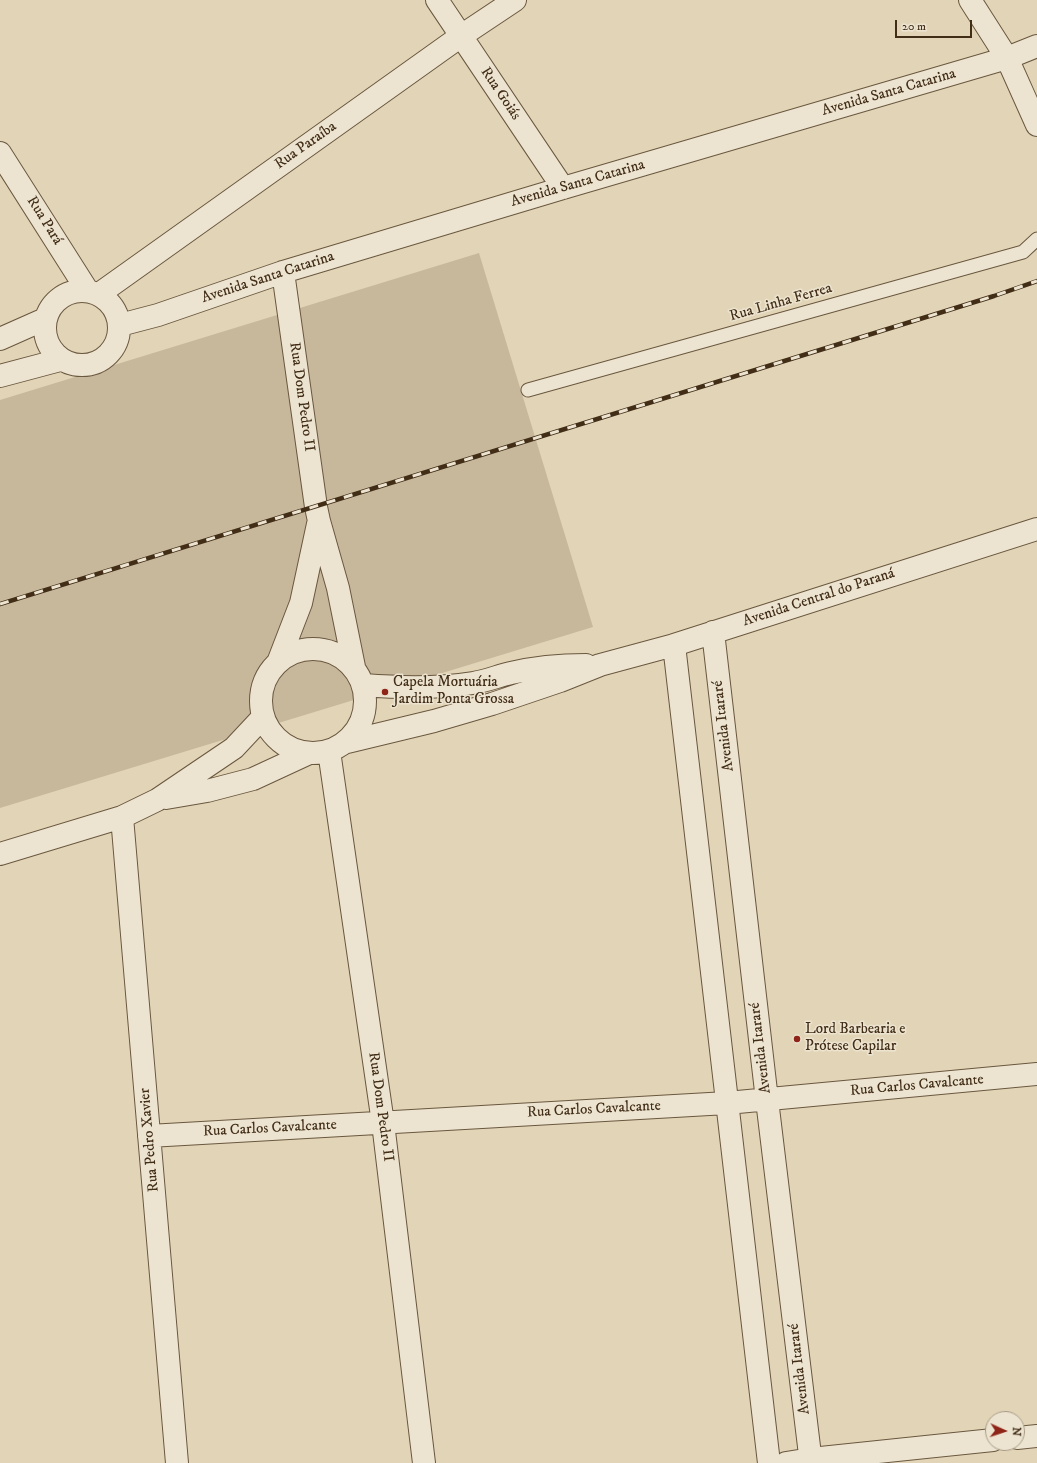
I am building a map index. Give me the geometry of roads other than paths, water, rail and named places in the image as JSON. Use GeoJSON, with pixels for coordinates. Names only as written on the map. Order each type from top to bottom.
{"type":"FeatureCollection","features":[{"type":"Feature","properties":{"kind":"street","name":"Rua Goiás"},"geometry":{"type":"LineString","coordinates":[[437,0],[563,188]]}},
{"type":"Feature","properties":{"kind":"street","name":"Rua Paraíba"},"geometry":{"type":"LineString","coordinates":[[93,292],[515,0]]}},
{"type":"Feature","properties":{"kind":"street"},"geometry":{"type":"LineString","coordinates":[[970,0],[1007,58],[1037,125]]}},
{"type":"Feature","properties":{"kind":"street","name":"Avenida Santa Catarina"},"geometry":{"type":"LineString","coordinates":[[120,325],[158,315],[283,272],[1007,58],[1037,46]]}},
{"type":"Feature","properties":{"kind":"street","name":"Rua Pará"},"geometry":{"type":"LineString","coordinates":[[0,153],[93,292]]}},
{"type":"Feature","properties":{"kind":"street","name":"Rua Dom Pedro II"},"geometry":{"type":"LineString","coordinates":[[283,272],[319,521],[338,588],[359,676]]}},
{"type":"Feature","properties":{"kind":"street"},"geometry":{"type":"LineString","coordinates":[[69,292],[93,292],[114,306],[120,325],[116,346],[100,362],[80,366],[60,360],[50,349],[45,336],[45,319],[54,302],[69,292]]}},
{"type":"Feature","properties":{"kind":"street"},"geometry":{"type":"LineString","coordinates":[[0,340],[45,319]]}},
{"type":"Feature","properties":{"kind":"street"},"geometry":{"type":"LineString","coordinates":[[0,376],[60,360]]}},
{"type":"Feature","properties":{"kind":"street","name":"Rua Dom Pedro II"},"geometry":{"type":"LineString","coordinates":[[279,660],[301,603],[319,521]]}},
{"type":"Feature","properties":{"kind":"street","name":"Avenida Central do Paraná"},"geometry":{"type":"LineString","coordinates":[[348,742],[434,721],[485,706],[560,681],[600,665],[674,645],[1037,529]]}},
{"type":"Feature","properties":{"kind":"street","name":"Avenida Itararé"},"geometry":{"type":"LineString","coordinates":[[713,632],[767,1100],[811,1461]]}},
{"type":"Feature","properties":{"kind":"street"},"geometry":{"type":"LineString","coordinates":[[674,645],[769,1463]]}},
{"type":"Feature","properties":{"kind":"street"},"geometry":{"type":"LineString","coordinates":[[157,800],[207,791],[253,779],[307,754],[328,752],[348,742],[360,726],[366,705],[359,676],[338,654],[318,648],[297,651],[279,660],[266,677],[261,696],[263,717],[272,735],[288,748],[307,754]]}},
{"type":"Feature","properties":{"kind":"street","name":"Avenida Central do Paraná"},"geometry":{"type":"LineString","coordinates":[[359,676],[406,688],[433,688],[474,683],[513,673],[558,665],[600,665]]}},
{"type":"Feature","properties":{"kind":"street"},"geometry":{"type":"LineString","coordinates":[[0,854],[122,817],[157,800],[234,748],[263,717]]}},
{"type":"Feature","properties":{"kind":"street","name":"Rua Dom Pedro II"},"geometry":{"type":"LineString","coordinates":[[328,752],[383,1122],[424,1463]]}},
{"type":"Feature","properties":{"kind":"street","name":"Rua Pedro Xavier"},"geometry":{"type":"LineString","coordinates":[[122,817],[177,1463]]}},
{"type":"Feature","properties":{"kind":"street","name":"Rua Carlos Cavalcante"},"geometry":{"type":"LineString","coordinates":[[149,1136],[727,1103],[1037,1074]]}},
{"type":"Feature","properties":{"kind":"street"},"geometry":{"type":"LineString","coordinates":[[1025,1437],[1037,1436]]}},
{"type":"Feature","properties":{"kind":"street"},"geometry":{"type":"LineString","coordinates":[[786,1463],[985,1441]]}},
{"type":"Feature","properties":{"kind":"lane","name":"Rua Linha Ferrea"},"geometry":{"type":"LineString","coordinates":[[528,390],[1023,252],[1037,238]]}},
{"type":"Feature","properties":{"kind":"railway"},"geometry":{"type":"LineString","coordinates":[[0,604],[994,296],[1037,281]]}},
{"type":"Feature","properties":{"kind":"place","name":"Capela Mortuária Jardim Ponta Grossa"},"geometry":{"type":"Point","coordinates":[385,692]}},
{"type":"Feature","properties":{"kind":"place","name":"Lord Barbearia e Prótese Capilar"},"geometry":{"type":"Point","coordinates":[797,1039]}}]}
